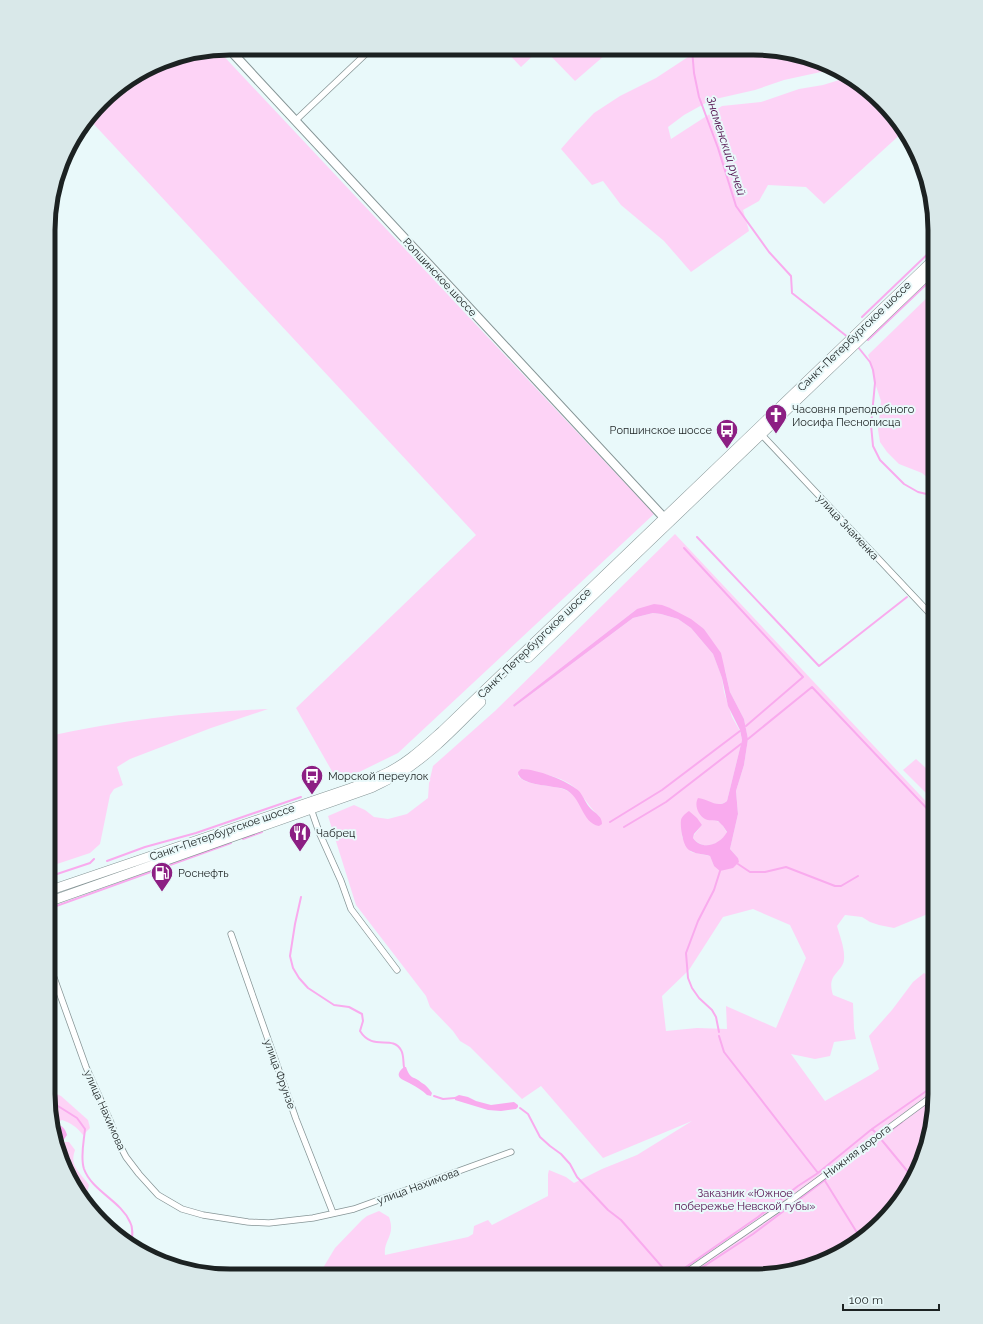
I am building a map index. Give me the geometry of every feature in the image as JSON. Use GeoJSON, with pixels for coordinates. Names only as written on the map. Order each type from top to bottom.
{"type":"FeatureCollection","features":[{"type":"Feature","properties":{"kind":"main road","name":"Ропшинское шоссе"},"geometry":{"type":"LineString","coordinates":[[234,55],[667,520]]}},
{"type":"Feature","properties":{"kind":"main road","name":"Санкт-Петербургское шоссе"},"geometry":{"type":"LineString","coordinates":[[861,334],[928,265]]}},
{"type":"Feature","properties":{"kind":"main road","name":"Санкт-Петербургское шоссе"},"geometry":{"type":"LineString","coordinates":[[55,889],[351,788],[383,775],[397,767],[418,752],[448,726],[667,520],[861,334],[928,274]]}},
{"type":"Feature","properties":{"kind":"main road","name":"Санкт-Петербургское шоссе"},"geometry":{"type":"LineString","coordinates":[[55,900],[371,788],[400,773],[446,737],[667,520],[761,434],[843,351]]}},
{"type":"Feature","properties":{"kind":"street"},"geometry":{"type":"LineString","coordinates":[[295,121],[365,55]]}},
{"type":"Feature","properties":{"kind":"street","name":"улица Знаменка"},"geometry":{"type":"LineString","coordinates":[[761,434],[928,612]]}},
{"type":"Feature","properties":{"kind":"street"},"geometry":{"type":"LineString","coordinates":[[311,810],[341,881],[351,910],[397,970]]}},
{"type":"Feature","properties":{"kind":"street","name":"улица Фрунзе"},"geometry":{"type":"LineString","coordinates":[[230,934],[296,1119],[333,1214]]}},
{"type":"Feature","properties":{"kind":"street","name":"улица Нахимова"},"geometry":{"type":"LineString","coordinates":[[55,981],[86,1067],[117,1140],[126,1157],[158,1195],[182,1209],[202,1215],[248,1222],[287,1222],[313,1218],[354,1209],[511,1152]]}},
{"type":"Feature","properties":{"kind":"street","name":"Нижняя дорога"},"geometry":{"type":"LineString","coordinates":[[691,1269],[790,1201],[928,1099]]}},
{"type":"Feature","properties":{"kind":"green space"},"geometry":{"type":"Polygon","coordinates":[[[223,55],[654,514],[398,753],[347,778],[333,773],[296,708],[476,535],[92,122],[114,98],[142,78],[173,64],[207,56],[223,55]]]}},
{"type":"Feature","properties":{"kind":"green space"},"geometry":{"type":"Polygon","coordinates":[[[510,55],[534,55],[521,67],[510,55]]]}},
{"type":"Feature","properties":{"kind":"green space"},"geometry":{"type":"Polygon","coordinates":[[[550,55],[605,55],[575,81],[550,55]]]}},
{"type":"Feature","properties":{"kind":"green space"},"geometry":{"type":"Polygon","coordinates":[[[689,55],[776,56],[810,64],[826,71],[784,80],[755,90],[711,100],[684,115],[668,127],[671,139],[722,106],[761,102],[799,89],[823,85],[842,79],[869,98],[885,114],[900,135],[824,204],[806,187],[768,185],[759,201],[743,210],[749,231],[691,272],[664,241],[621,205],[603,181],[592,185],[561,149],[594,113],[620,96],[656,78],[688,57],[689,55]]]}},
{"type":"Feature","properties":{"kind":"green space"},"geometry":{"type":"Polygon","coordinates":[[[928,297],[928,478],[922,473],[899,464],[887,452],[880,442],[878,430],[881,401],[868,355],[928,297]]]}},
{"type":"Feature","properties":{"kind":"green space","name":"Заказник «Южное побережье Невской губы»"},"geometry":{"type":"Polygon","coordinates":[[[675,534],[928,804],[928,914],[894,928],[870,922],[862,917],[845,915],[837,926],[843,947],[844,960],[831,982],[831,988],[833,995],[853,1003],[856,1039],[834,1042],[830,1056],[815,1059],[791,1054],[825,1101],[879,1069],[869,1036],[892,1010],[913,982],[924,973],[928,976],[928,1106],[925,1128],[919,1151],[905,1182],[885,1210],[869,1226],[841,1246],[820,1256],[787,1266],[765,1269],[319,1269],[323,1268],[335,1248],[362,1220],[379,1211],[389,1217],[391,1223],[385,1255],[468,1237],[473,1234],[474,1226],[488,1220],[492,1225],[548,1196],[549,1170],[566,1177],[574,1183],[602,1169],[637,1155],[692,1121],[603,1158],[541,1086],[522,1099],[470,1047],[460,1041],[453,1031],[430,1007],[426,996],[356,905],[328,816],[354,805],[365,810],[374,817],[388,819],[407,814],[428,798],[429,783],[433,766],[495,711],[675,534]],[[670,608],[637,609],[513,705],[514,707],[633,618],[653,613],[661,614],[678,619],[691,628],[713,654],[722,678],[724,692],[732,717],[740,731],[742,740],[727,801],[717,804],[702,799],[713,820],[720,823],[727,833],[724,837],[720,841],[711,845],[702,844],[693,838],[702,825],[681,820],[682,837],[691,852],[710,856],[714,866],[738,858],[730,849],[738,814],[736,791],[744,765],[748,739],[744,719],[730,692],[725,670],[711,640],[704,629],[670,608]],[[523,769],[518,776],[523,780],[530,783],[566,790],[572,794],[580,804],[586,816],[600,817],[573,786],[552,776],[523,769]],[[753,909],[723,917],[689,970],[662,996],[666,1031],[697,1028],[727,1029],[726,1006],[776,1028],[806,958],[790,925],[753,909]]]}},
{"type":"Feature","properties":{"kind":"green space"},"geometry":{"type":"Polygon","coordinates":[[[268,709],[211,728],[130,759],[117,767],[123,785],[114,789],[110,795],[100,844],[90,853],[55,865],[55,735],[130,721],[213,712],[268,709]]]}},
{"type":"Feature","properties":{"kind":"green space"},"geometry":{"type":"Polygon","coordinates":[[[916,759],[928,770],[928,795],[903,770],[916,759]]]}},
{"type":"Feature","properties":{"kind":"green space"},"geometry":{"type":"Polygon","coordinates":[[[55,1093],[61,1096],[88,1120],[90,1128],[83,1135],[71,1124],[62,1120],[57,1122],[55,1093]]]}},
{"type":"Feature","properties":{"kind":"green space"},"geometry":{"type":"Polygon","coordinates":[[[62,1142],[69,1142],[75,1150],[73,1161],[74,1165],[89,1185],[86,1194],[73,1172],[62,1142]]]}},
{"type":"Feature","properties":{"kind":"shaded area"},"geometry":{"type":"Polygon","coordinates":[[[654,604],[670,608],[691,619],[704,629],[721,653],[730,692],[744,719],[748,739],[744,765],[736,791],[738,814],[730,849],[738,858],[739,862],[733,868],[720,871],[714,866],[710,856],[689,850],[685,845],[682,832],[682,819],[689,811],[702,825],[694,834],[693,838],[697,842],[711,845],[724,837],[727,832],[723,826],[718,821],[705,819],[700,815],[696,804],[698,798],[716,804],[727,801],[742,740],[740,730],[728,706],[722,678],[713,654],[691,628],[678,619],[661,614],[653,613],[633,618],[514,707],[513,705],[637,609],[654,604]]]}},
{"type":"Feature","properties":{"kind":"shaded area"},"geometry":{"type":"Polygon","coordinates":[[[521,769],[527,769],[551,776],[574,787],[579,791],[589,807],[600,817],[602,824],[599,826],[588,820],[575,797],[570,792],[564,789],[524,780],[520,777],[518,772],[521,769]]]}},
{"type":"Feature","properties":{"kind":"shaded area"},"geometry":{"type":"Polygon","coordinates":[[[406,1067],[411,1076],[427,1087],[432,1093],[431,1096],[400,1078],[400,1071],[406,1067]]]}},
{"type":"Feature","properties":{"kind":"shaded area"},"geometry":{"type":"Polygon","coordinates":[[[459,1095],[491,1105],[514,1102],[518,1105],[518,1107],[516,1109],[501,1111],[488,1110],[455,1100],[455,1097],[459,1095]]]}},
{"type":"Feature","properties":{"kind":"shaded area"},"geometry":{"type":"Polygon","coordinates":[[[57,1125],[65,1130],[67,1135],[62,1143],[57,1125]]]}},
{"type":"Feature","properties":{"kind":"waterway","name":"Знаменский ручей"},"geometry":{"type":"LineString","coordinates":[[692,55],[694,73],[699,97],[718,148],[736,206],[769,252],[791,276],[792,293],[849,338]]}},
{"type":"Feature","properties":{"kind":"waterway"},"geometry":{"type":"LineString","coordinates":[[862,317],[928,254]]}},
{"type":"Feature","properties":{"kind":"waterway"},"geometry":{"type":"LineString","coordinates":[[868,340],[928,283]]}},
{"type":"Feature","properties":{"kind":"waterway","name":"Знаменский ручей"},"geometry":{"type":"LineString","coordinates":[[858,347],[870,362],[875,383],[871,425],[873,446],[880,460],[904,484],[918,492],[928,494]]}},
{"type":"Feature","properties":{"kind":"waterway"},"geometry":{"type":"LineString","coordinates":[[697,537],[819,666],[907,597]]}},
{"type":"Feature","properties":{"kind":"waterway"},"geometry":{"type":"LineString","coordinates":[[684,548],[803,677],[746,726]]}},
{"type":"Feature","properties":{"kind":"waterway"},"geometry":{"type":"LineString","coordinates":[[748,739],[812,687],[928,810]]}},
{"type":"Feature","properties":{"kind":"waterway"},"geometry":{"type":"LineString","coordinates":[[610,822],[662,790],[740,731]]}},
{"type":"Feature","properties":{"kind":"waterway"},"geometry":{"type":"LineString","coordinates":[[624,827],[666,802],[741,744]]}},
{"type":"Feature","properties":{"kind":"waterway"},"geometry":{"type":"LineString","coordinates":[[107,861],[145,847],[196,833],[301,797]]}},
{"type":"Feature","properties":{"kind":"waterway"},"geometry":{"type":"LineString","coordinates":[[243,839],[262,832]]}},
{"type":"Feature","properties":{"kind":"waterway"},"geometry":{"type":"LineString","coordinates":[[55,906],[231,843]]}},
{"type":"Feature","properties":{"kind":"waterway"},"geometry":{"type":"LineString","coordinates":[[55,875],[90,863],[94,859]]}},
{"type":"Feature","properties":{"kind":"waterway"},"geometry":{"type":"LineString","coordinates":[[738,864],[750,872],[765,872],[786,867],[835,886],[841,886],[858,876]]}},
{"type":"Feature","properties":{"kind":"waterway"},"geometry":{"type":"LineString","coordinates":[[719,1032],[716,1017],[712,1010],[699,998],[692,988],[688,978],[686,953],[698,921],[714,890],[720,871]]}},
{"type":"Feature","properties":{"kind":"waterway"},"geometry":{"type":"LineString","coordinates":[[301,897],[290,956],[293,968],[299,978],[308,988],[334,1005],[349,1007],[362,1014],[363,1021],[360,1031],[371,1041],[388,1042],[397,1045],[402,1052],[404,1067]]}},
{"type":"Feature","properties":{"kind":"waterway"},"geometry":{"type":"LineString","coordinates":[[719,1036],[724,1052],[818,1173]]}},
{"type":"Feature","properties":{"kind":"waterway"},"geometry":{"type":"LineString","coordinates":[[683,1269],[758,1217],[798,1186],[818,1173],[872,1129],[928,1090]]}},
{"type":"Feature","properties":{"kind":"waterway"},"geometry":{"type":"LineString","coordinates":[[434,1096],[443,1099],[455,1098]]}},
{"type":"Feature","properties":{"kind":"waterway"},"geometry":{"type":"LineString","coordinates":[[55,1104],[77,1118],[85,1129],[82,1154],[84,1169],[93,1184],[126,1215],[132,1228],[132,1239]]}},
{"type":"Feature","properties":{"kind":"waterway"},"geometry":{"type":"LineString","coordinates":[[520,1108],[528,1114],[540,1137],[561,1154],[570,1164],[577,1177],[608,1210],[621,1220],[664,1269]]}},
{"type":"Feature","properties":{"kind":"waterway"},"geometry":{"type":"LineString","coordinates":[[700,1269],[753,1234],[902,1122]]}},
{"type":"Feature","properties":{"kind":"waterway"},"geometry":{"type":"LineString","coordinates":[[872,1129],[876,1133]]}},
{"type":"Feature","properties":{"kind":"waterway"},"geometry":{"type":"LineString","coordinates":[[880,1138],[909,1173]]}},
{"type":"Feature","properties":{"kind":"waterway"},"geometry":{"type":"LineString","coordinates":[[825,1181],[858,1234]]}},
{"type":"Feature","properties":{"kind":"place","name":"Часовня преподобного Иосифа Песнописца"},"geometry":{"type":"Point","coordinates":[776,434]}},
{"type":"Feature","properties":{"kind":"place","name":"Ропшинское шоссе"},"geometry":{"type":"Point","coordinates":[727,450]}},
{"type":"Feature","properties":{"kind":"place","name":"Морской переулок"},"geometry":{"type":"Point","coordinates":[312,796]}},
{"type":"Feature","properties":{"kind":"place","name":"Чабрец"},"geometry":{"type":"Point","coordinates":[300,852]}},
{"type":"Feature","properties":{"kind":"place","name":"Роснефть"},"geometry":{"type":"Point","coordinates":[162,892]}}]}
